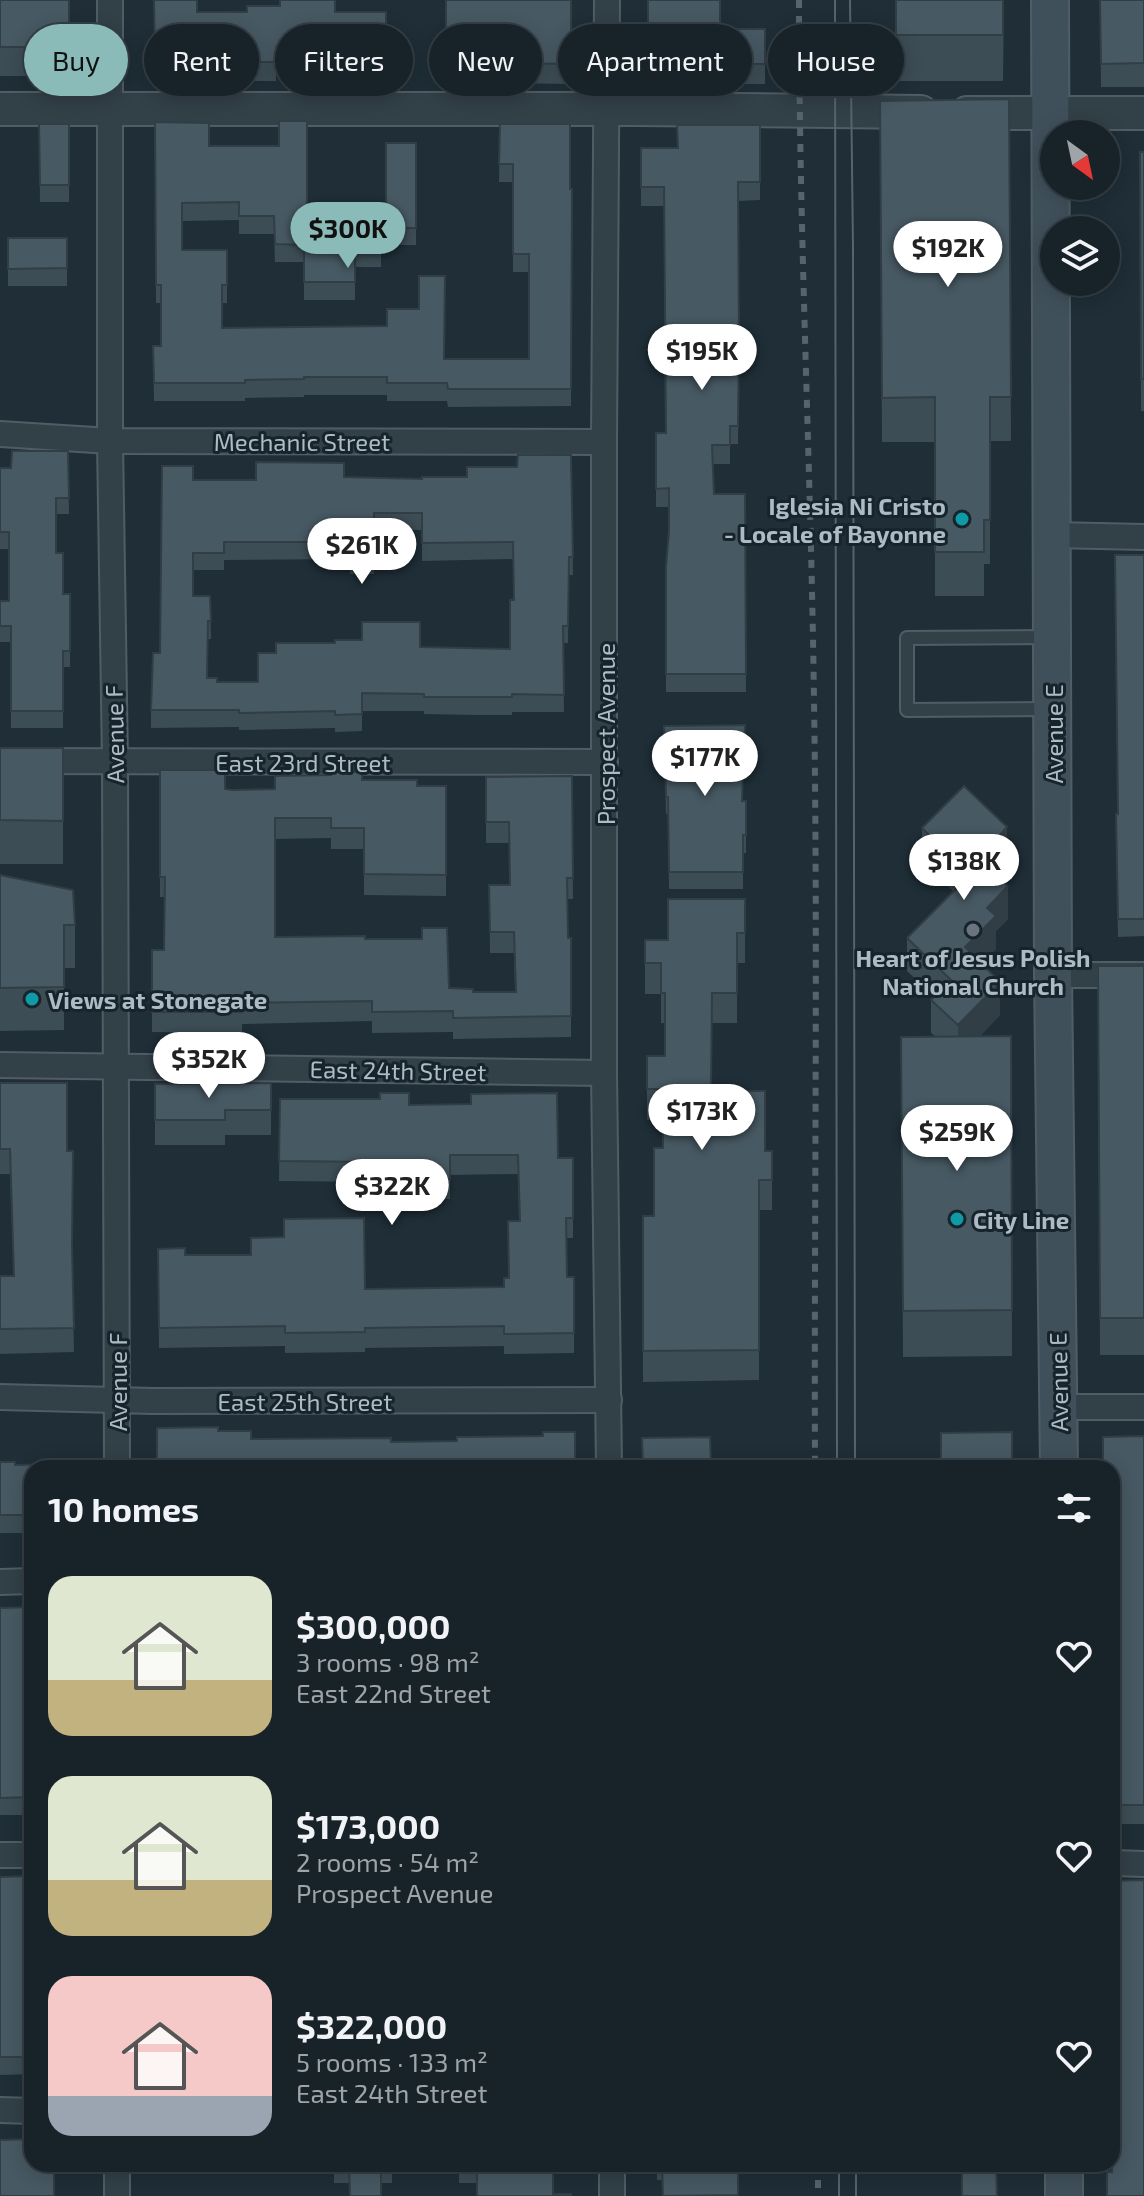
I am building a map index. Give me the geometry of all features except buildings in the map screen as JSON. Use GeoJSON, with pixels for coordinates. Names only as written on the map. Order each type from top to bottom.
{"type":"FeatureCollection","features":[{"type":"Feature","properties":{"kind":"main road","name":"Avenue E"},"geometry":{"type":"LineString","coordinates":[[1050,0],[1053,975],[1059,1460]]}},
{"type":"Feature","properties":{"kind":"main road"},"geometry":{"type":"LineString","coordinates":[[1064,2172],[1064,2196]]}},
{"type":"Feature","properties":{"kind":"street","name":"Avenue F"},"geometry":{"type":"LineString","coordinates":[[110,0],[117,1460]]}},
{"type":"Feature","properties":{"kind":"street","name":"Prospect Avenue"},"geometry":{"type":"LineString","coordinates":[[607,0],[604,1073],[609,1460]]}},
{"type":"Feature","properties":{"kind":"street"},"geometry":{"type":"LineString","coordinates":[[0,109],[1144,113]]}},
{"type":"Feature","properties":{"kind":"street","name":"Mechanic Street"},"geometry":{"type":"LineString","coordinates":[[0,434],[110,441],[604,442]]}},
{"type":"Feature","properties":{"kind":"street"},"geometry":{"type":"LineString","coordinates":[[1053,535],[1144,537]]}},
{"type":"Feature","properties":{"kind":"street","name":"East 23rd Street"},"geometry":{"type":"LineString","coordinates":[[0,761],[605,762]]}},
{"type":"Feature","properties":{"kind":"street"},"geometry":{"type":"LineString","coordinates":[[1053,975],[1144,975]]}},
{"type":"Feature","properties":{"kind":"street","name":"East 24th Street"},"geometry":{"type":"LineString","coordinates":[[0,1065],[604,1073]]}},
{"type":"Feature","properties":{"kind":"street","name":"East 25th Street"},"geometry":{"type":"LineString","coordinates":[[0,1397],[118,1400],[609,1400]]}},
{"type":"Feature","properties":{"kind":"street"},"geometry":{"type":"LineString","coordinates":[[1059,1407],[1144,1407]]}},
{"type":"Feature","properties":{"kind":"street"},"geometry":{"type":"LineString","coordinates":[[0,1582],[24,1581]]}},
{"type":"Feature","properties":{"kind":"street"},"geometry":{"type":"LineString","coordinates":[[0,1855],[24,1855]]}},
{"type":"Feature","properties":{"kind":"street"},"geometry":{"type":"LineString","coordinates":[[1120,1863],[1144,1864]]}},
{"type":"Feature","properties":{"kind":"street"},"geometry":{"type":"LineString","coordinates":[[0,2110],[24,2111]]}},
{"type":"Feature","properties":{"kind":"street"},"geometry":{"type":"LineString","coordinates":[[117,2172],[117,2196]]}},
{"type":"Feature","properties":{"kind":"street"},"geometry":{"type":"LineString","coordinates":[[612,2172],[612,2196]]}},
{"type":"Feature","properties":{"kind":"lane"},"geometry":{"type":"LineString","coordinates":[[1053,637],[907,638],[907,710],[1053,709]]}},
{"type":"Feature","properties":{"kind":"tram line"},"geometry":{"type":"LineString","coordinates":[[835,0],[837,1460]]}},
{"type":"Feature","properties":{"kind":"tram line"},"geometry":{"type":"LineString","coordinates":[[850,0],[855,1460]]}},
{"type":"Feature","properties":{"kind":"tram line"},"geometry":{"type":"LineString","coordinates":[[839,2172],[839,2196]]}},
{"type":"Feature","properties":{"kind":"tram line"},"geometry":{"type":"LineString","coordinates":[[856,2172],[856,2196]]}},
{"type":"Feature","properties":{"kind":"railway"},"geometry":{"type":"LineString","coordinates":[[799,0],[815,797],[815,1460]]}},
{"type":"Feature","properties":{"kind":"railway"},"geometry":{"type":"LineString","coordinates":[[818,2172],[818,2196]]}},
{"type":"Feature","properties":{"kind":"place","name":"Iglesia Ni Cristo - Locale of Bayonne"},"geometry":{"type":"Point","coordinates":[962,519]}},
{"type":"Feature","properties":{"kind":"place","name":"Heart of Jesus Polish National Church"},"geometry":{"type":"Point","coordinates":[973,930]}},
{"type":"Feature","properties":{"kind":"place","name":"Views at Stonegate"},"geometry":{"type":"Point","coordinates":[32,999]}},
{"type":"Feature","properties":{"kind":"place","name":"City Line"},"geometry":{"type":"Point","coordinates":[957,1219]}}]}
